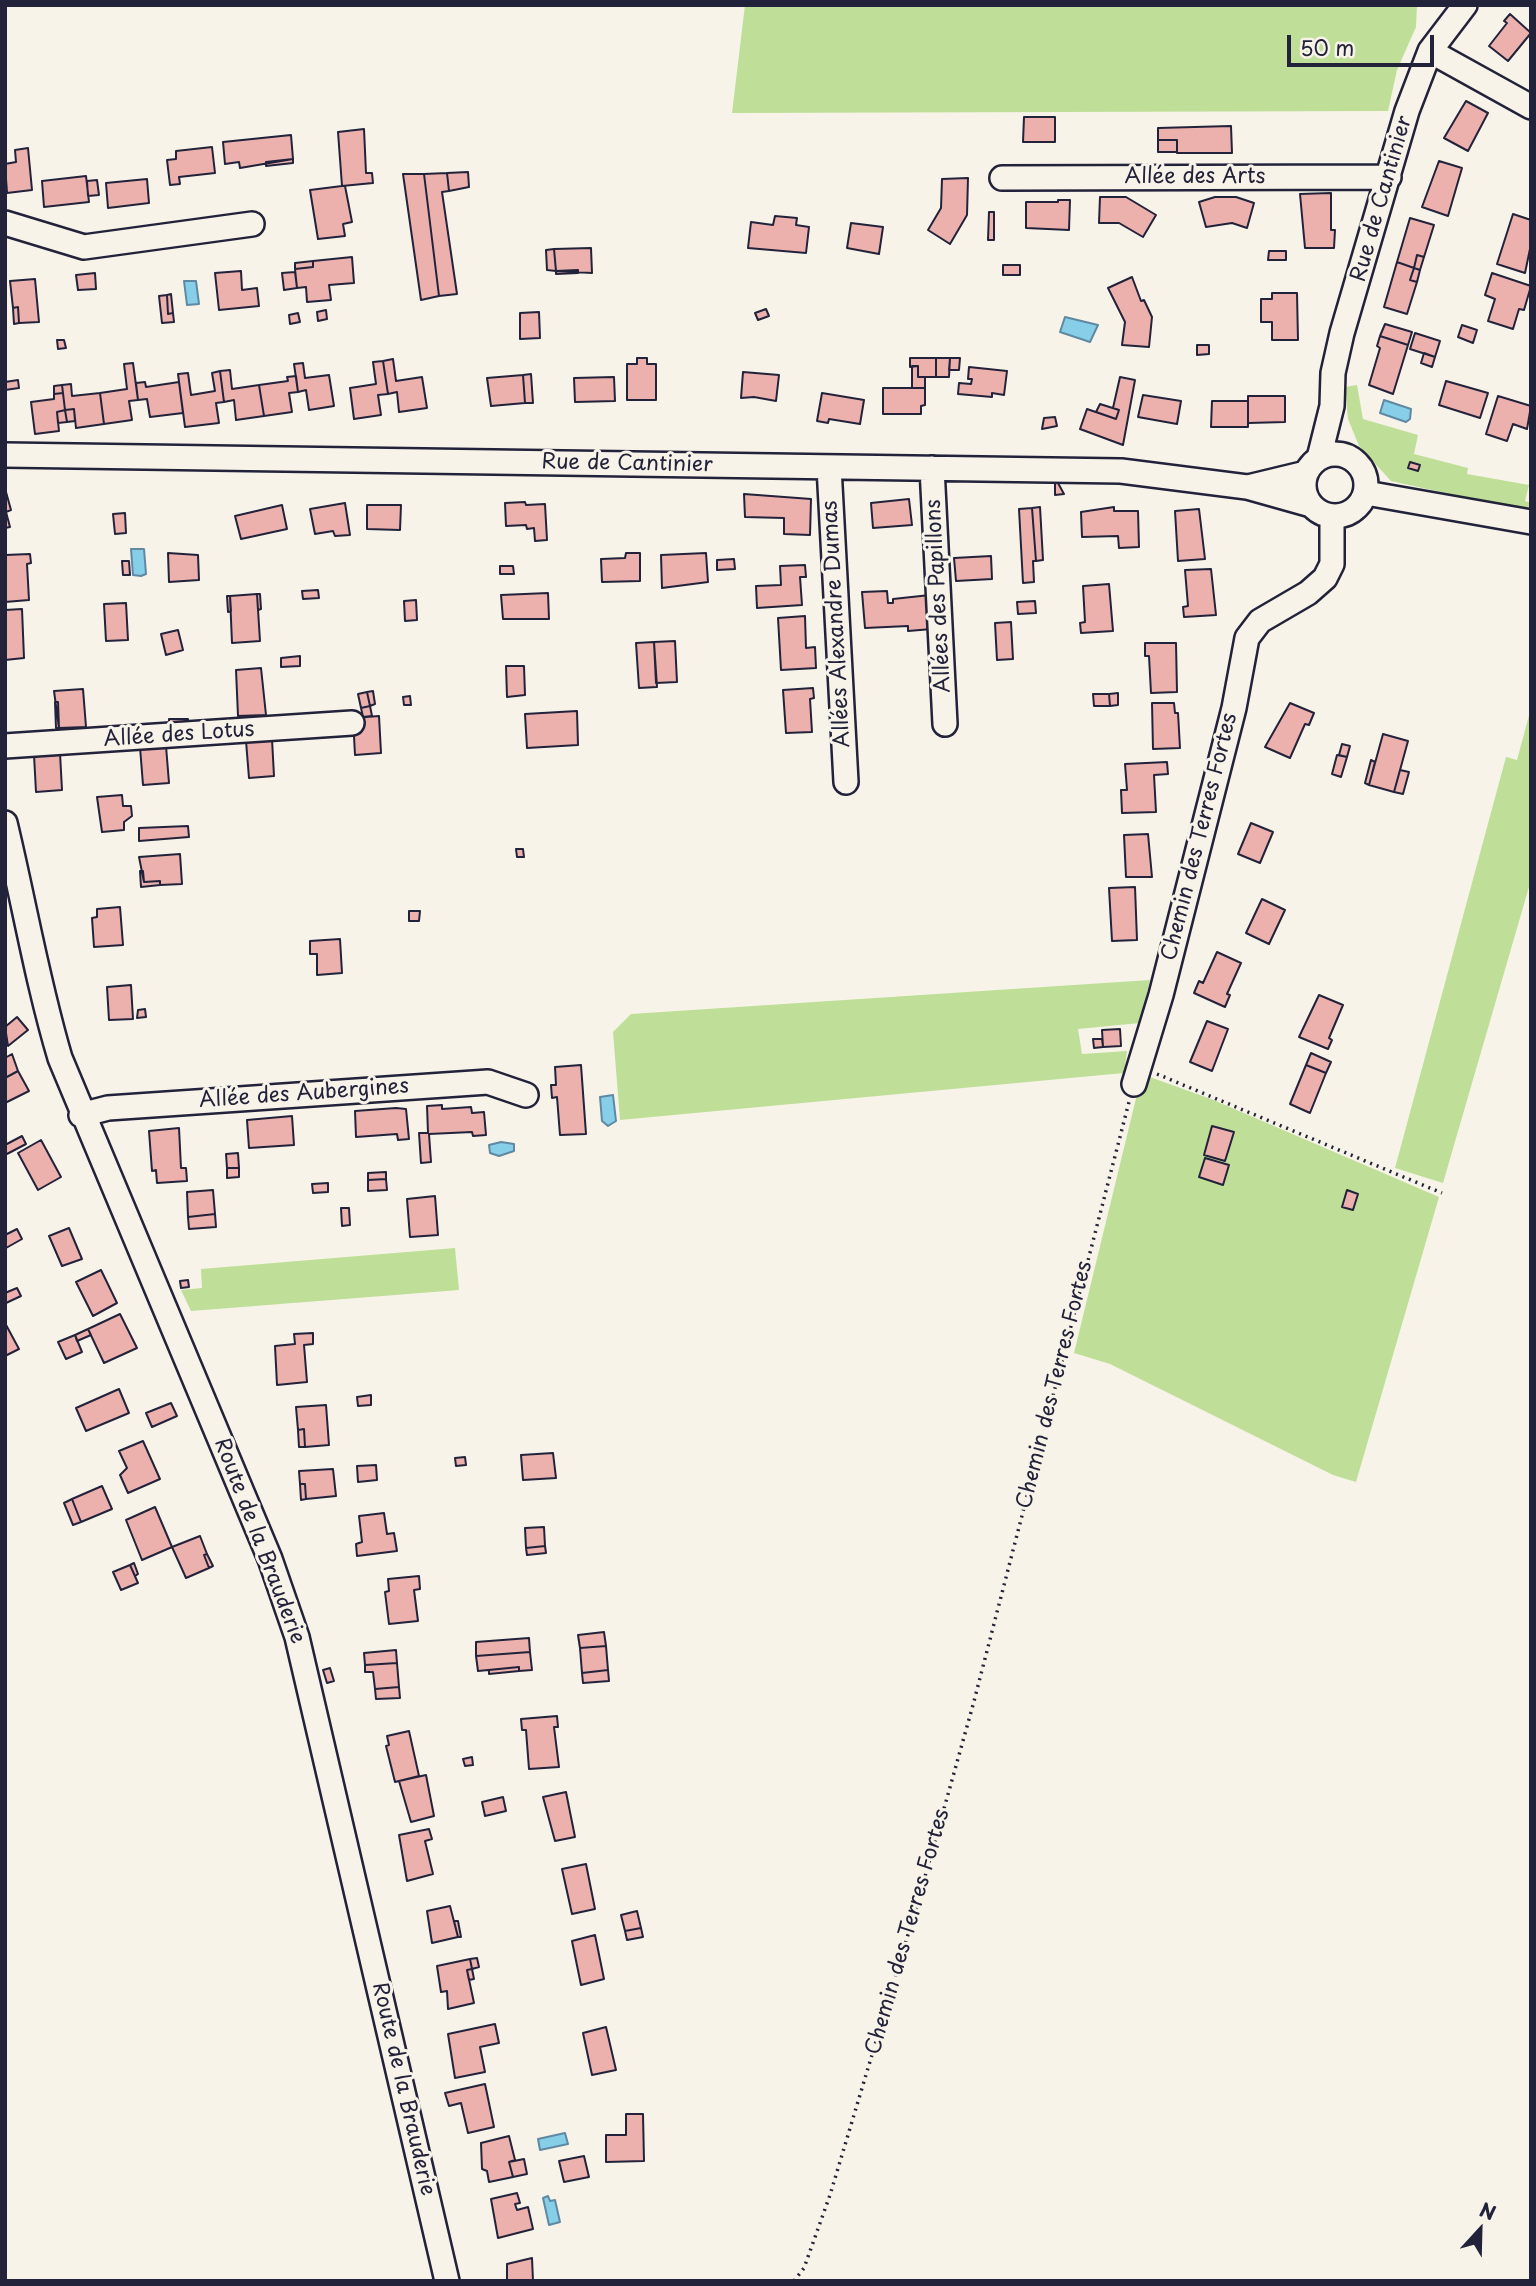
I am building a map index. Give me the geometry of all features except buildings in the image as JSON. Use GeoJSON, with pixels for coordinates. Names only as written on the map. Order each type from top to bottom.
{"type":"FeatureCollection","features":[{"type":"Feature","properties":{"kind":"street","name":"Rue de Cantinier"},"geometry":{"type":"LineString","coordinates":[[1247,487],[1312,466],[1332,406],[1333,373],[1342,333],[1407,111],[1430,51],[1465,5]]}},
{"type":"Feature","properties":{"kind":"street"},"geometry":{"type":"LineString","coordinates":[[1430,51],[1531,107]]}},
{"type":"Feature","properties":{"kind":"street","name":"Allée des Arts"},"geometry":{"type":"LineString","coordinates":[[1002,178],[1389,177]]}},
{"type":"Feature","properties":{"kind":"street"},"geometry":{"type":"LineString","coordinates":[[5,223],[84,247],[251,224]]}},
{"type":"Feature","properties":{"kind":"street","name":"Rue de Cantinier"},"geometry":{"type":"LineString","coordinates":[[1332,406],[1347,456]]}},
{"type":"Feature","properties":{"kind":"street"},"geometry":{"type":"LineString","coordinates":[[1338,454],[1347,456],[1363,471],[1366,493],[1353,512],[1332,517],[1311,505],[1305,495],[1312,466],[1338,454]]}},
{"type":"Feature","properties":{"kind":"street","name":"Rue de Cantinier"},"geometry":{"type":"LineString","coordinates":[[5,455],[1121,471],[1247,487],[1311,505]]}},
{"type":"Feature","properties":{"kind":"street","name":"Allées Alexandre Dumas"},"geometry":{"type":"LineString","coordinates":[[829,467],[846,782]]}},
{"type":"Feature","properties":{"kind":"street","name":"Allées des Papillons"},"geometry":{"type":"LineString","coordinates":[[932,468],[945,724]]}},
{"type":"Feature","properties":{"kind":"street"},"geometry":{"type":"LineString","coordinates":[[1366,493],[1531,523]]}},
{"type":"Feature","properties":{"kind":"street","name":"Chemin des Terres Fortes"},"geometry":{"type":"LineString","coordinates":[[1136,1075],[1158,1006],[1230,720],[1247,638],[1261,621],[1308,593],[1325,578],[1332,564],[1332,517]]}},
{"type":"Feature","properties":{"kind":"street","name":"Allée des Lotus"},"geometry":{"type":"LineString","coordinates":[[5,746],[352,723]]}},
{"type":"Feature","properties":{"kind":"street","name":"Route de la Brauderie"},"geometry":{"type":"LineString","coordinates":[[5,823],[24,900],[40,991],[81,1115],[270,1559],[298,1637],[447,2281]]}},
{"type":"Feature","properties":{"kind":"street"},"geometry":{"type":"LineString","coordinates":[[5,915],[24,900]]}},
{"type":"Feature","properties":{"kind":"street","name":"Allée des Aubergines"},"geometry":{"type":"LineString","coordinates":[[81,1115],[108,1108],[488,1082],[526,1095]]}},
{"type":"Feature","properties":{"kind":"path"},"geometry":{"type":"LineString","coordinates":[[1136,1075],[1442,1193]]}},
{"type":"Feature","properties":{"kind":"path","name":"Chemin des Terres Fortes"},"geometry":{"type":"LineString","coordinates":[[794,2281],[804,2268],[830,2195],[922,1885],[973,1705],[1136,1075]]}},
{"type":"Feature","properties":{"kind":"green space"},"geometry":{"type":"Polygon","coordinates":[[[745,5],[1417,5],[1416,27],[1397,70],[1388,111],[732,113],[745,5]]]}},
{"type":"Feature","properties":{"kind":"green space"},"geometry":{"type":"Polygon","coordinates":[[[1357,385],[1363,419],[1418,435],[1414,454],[1468,468],[1467,474],[1529,485],[1525,501],[1531,503],[1531,512],[1391,481],[1359,446],[1348,419],[1345,387],[1357,385]]]}},
{"type":"Feature","properties":{"kind":"green space"},"geometry":{"type":"Polygon","coordinates":[[[1531,708],[1531,880],[1443,1183],[1395,1168],[1506,757],[1517,760],[1531,708]]]}},
{"type":"Feature","properties":{"kind":"green space"},"geometry":{"type":"Polygon","coordinates":[[[1150,980],[1140,1023],[1078,1029],[1082,1054],[1127,1051],[1124,1073],[620,1120],[613,1032],[631,1014],[1150,980]]]}},
{"type":"Feature","properties":{"kind":"green space"},"geometry":{"type":"Polygon","coordinates":[[[1147,1076],[1211,1099],[1439,1197],[1356,1482],[1333,1475],[1110,1364],[1074,1353],[1141,1078],[1147,1076]]]}},
{"type":"Feature","properties":{"kind":"green space"},"geometry":{"type":"Polygon","coordinates":[[[455,1248],[459,1290],[191,1311],[181,1290],[202,1288],[201,1269],[455,1248]]]}},
{"type":"Feature","properties":{"kind":"water"},"geometry":{"type":"Polygon","coordinates":[[[184,281],[196,281],[199,304],[187,305],[184,281]]]}},
{"type":"Feature","properties":{"kind":"water"},"geometry":{"type":"Polygon","coordinates":[[[1065,317],[1098,325],[1090,342],[1060,332],[1065,317]]]}},
{"type":"Feature","properties":{"kind":"water"},"geometry":{"type":"Polygon","coordinates":[[[1384,400],[1411,409],[1410,419],[1406,422],[1380,413],[1384,400]]]}},
{"type":"Feature","properties":{"kind":"water"},"geometry":{"type":"Polygon","coordinates":[[[131,549],[144,549],[146,574],[133,575],[131,549]]]}},
{"type":"Feature","properties":{"kind":"water"},"geometry":{"type":"Polygon","coordinates":[[[613,1095],[616,1121],[608,1126],[602,1121],[600,1097],[613,1095]]]}},
{"type":"Feature","properties":{"kind":"water"},"geometry":{"type":"Polygon","coordinates":[[[501,1142],[514,1144],[514,1151],[499,1156],[490,1153],[489,1145],[501,1142]]]}},
{"type":"Feature","properties":{"kind":"water"},"geometry":{"type":"Polygon","coordinates":[[[565,2133],[568,2144],[540,2150],[538,2139],[565,2133]]]}},
{"type":"Feature","properties":{"kind":"water"},"geometry":{"type":"Polygon","coordinates":[[[548,2196],[550,2201],[555,2200],[560,2222],[549,2225],[543,2198],[548,2196]]]}}]}
